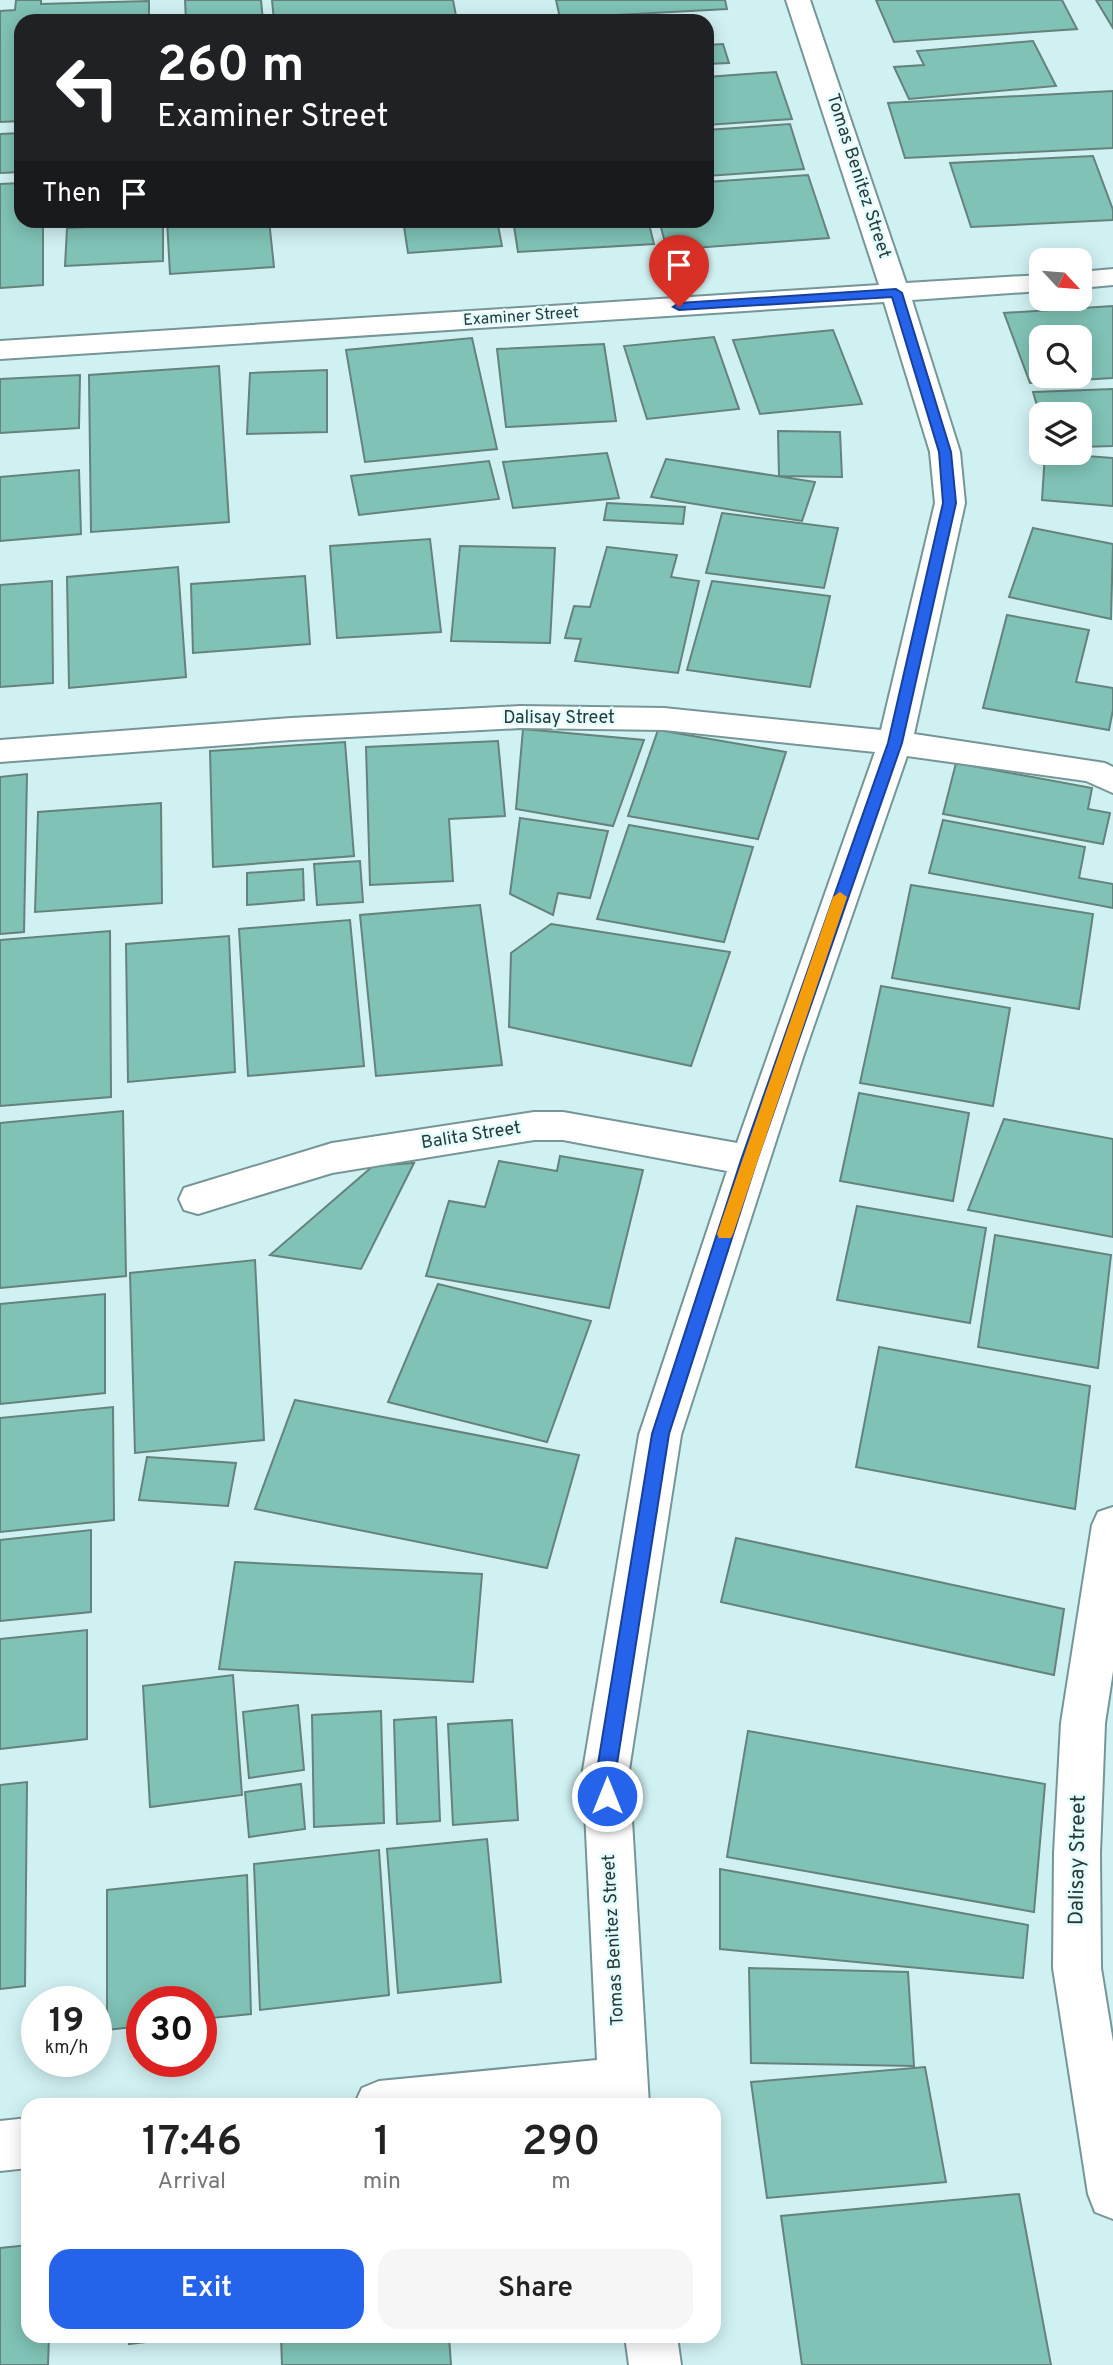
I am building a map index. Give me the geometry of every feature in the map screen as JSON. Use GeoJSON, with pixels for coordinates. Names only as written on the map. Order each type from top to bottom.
{"type":"FeatureCollection","features":[{"type":"Feature","properties":{"kind":"street","name":"Tomas Benitez Street"},"geometry":{"type":"LineString","coordinates":[[623,2094],[606,1770],[660,1434],[749,1160],[895,743],[950,503],[945,452],[896,293],[798,0]]}},
{"type":"Feature","properties":{"kind":"street"},"geometry":{"type":"LineString","coordinates":[[1092,279],[1113,277]]}},
{"type":"Feature","properties":{"kind":"street","name":"Examiner Street"},"geometry":{"type":"LineString","coordinates":[[0,350],[1029,284]]}},
{"type":"Feature","properties":{"kind":"street","name":"Dalisay Street"},"geometry":{"type":"LineString","coordinates":[[0,751],[291,729],[520,717],[664,719],[895,743],[1093,771],[1113,781]]}},
{"type":"Feature","properties":{"kind":"street","name":"Balita Street"},"geometry":{"type":"LineString","coordinates":[[198,1199],[332,1158],[534,1126],[563,1126],[749,1160]]}},
{"type":"Feature","properties":{"kind":"street","name":"Dalisay Street"},"geometry":{"type":"LineString","coordinates":[[1113,1525],[1083,1723],[1077,1968],[1113,2194]]}},
{"type":"Feature","properties":{"kind":"street"},"geometry":{"type":"LineString","coordinates":[[445,2098],[520,2090],[623,2094]]}},
{"type":"Feature","properties":{"kind":"street"},"geometry":{"type":"LineString","coordinates":[[0,2146],[21,2144]]}},
{"type":"Feature","properties":{"kind":"street"},"geometry":{"type":"LineString","coordinates":[[652,2343],[655,2365]]}},
{"type":"Feature","properties":{"kind":"building"},"geometry":{"type":"Polygon","coordinates":[[[16,0],[41,0],[41,4],[149,1],[149,14],[14,14],[14,121],[0,122],[0,11],[15,10],[16,0]]]}},
{"type":"Feature","properties":{"kind":"building"},"geometry":{"type":"Polygon","coordinates":[[[185,0],[261,0],[262,14],[186,14],[185,0]]]}},
{"type":"Feature","properties":{"kind":"building"},"geometry":{"type":"Polygon","coordinates":[[[272,0],[453,0],[456,14],[273,14],[272,0]]]}},
{"type":"Feature","properties":{"kind":"building"},"geometry":{"type":"Polygon","coordinates":[[[556,0],[725,0],[727,9],[634,14],[559,14],[556,0]]]}},
{"type":"Feature","properties":{"kind":"building"},"geometry":{"type":"Polygon","coordinates":[[[876,0],[1062,0],[1077,29],[894,42],[876,0]]]}},
{"type":"Feature","properties":{"kind":"building"},"geometry":{"type":"Polygon","coordinates":[[[1096,0],[1113,0],[1113,28],[1096,0]]]}},
{"type":"Feature","properties":{"kind":"building"},"geometry":{"type":"Polygon","coordinates":[[[1033,41],[1056,86],[909,99],[894,67],[924,65],[917,51],[1033,41]]]}},
{"type":"Feature","properties":{"kind":"building"},"geometry":{"type":"Polygon","coordinates":[[[723,44],[729,63],[714,64],[714,45],[723,44]]]}},
{"type":"Feature","properties":{"kind":"building"},"geometry":{"type":"Polygon","coordinates":[[[776,72],[792,119],[714,125],[714,76],[776,72]]]}},
{"type":"Feature","properties":{"kind":"building"},"geometry":{"type":"Polygon","coordinates":[[[1113,91],[1113,148],[905,158],[888,103],[1113,91]]]}},
{"type":"Feature","properties":{"kind":"building"},"geometry":{"type":"Polygon","coordinates":[[[790,124],[804,169],[714,175],[714,129],[790,124]]]}},
{"type":"Feature","properties":{"kind":"building"},"geometry":{"type":"Polygon","coordinates":[[[14,133],[14,172],[0,173],[0,134],[14,133]]]}},
{"type":"Feature","properties":{"kind":"building"},"geometry":{"type":"Polygon","coordinates":[[[1093,156],[1113,210],[1113,220],[971,227],[950,163],[1093,156]]]}},
{"type":"Feature","properties":{"kind":"building"},"geometry":{"type":"Polygon","coordinates":[[[808,175],[829,238],[667,250],[661,228],[714,228],[714,182],[808,175]]]}},
{"type":"Feature","properties":{"kind":"building"},"geometry":{"type":"Polygon","coordinates":[[[14,183],[14,228],[43,228],[43,285],[0,288],[0,184],[14,183]]]}},
{"type":"Feature","properties":{"kind":"building"},"geometry":{"type":"Polygon","coordinates":[[[67,228],[163,228],[163,261],[65,266],[67,228]]]}},
{"type":"Feature","properties":{"kind":"building"},"geometry":{"type":"Polygon","coordinates":[[[167,228],[270,228],[274,267],[170,274],[167,228]]]}},
{"type":"Feature","properties":{"kind":"building"},"geometry":{"type":"Polygon","coordinates":[[[404,228],[499,228],[502,246],[408,253],[404,228]]]}},
{"type":"Feature","properties":{"kind":"building"},"geometry":{"type":"Polygon","coordinates":[[[514,228],[650,228],[654,244],[518,252],[514,228]]]}},
{"type":"Feature","properties":{"kind":"building"},"geometry":{"type":"Polygon","coordinates":[[[1113,306],[1113,378],[1092,379],[1092,325],[1029,325],[1029,380],[1004,313],[1092,312],[1092,307],[1113,306]]]}},
{"type":"Feature","properties":{"kind":"building"},"geometry":{"type":"Polygon","coordinates":[[[833,330],[862,404],[760,414],[733,340],[833,330]]]}},
{"type":"Feature","properties":{"kind":"building"},"geometry":{"type":"Polygon","coordinates":[[[714,337],[739,409],[647,419],[624,346],[714,337]]]}},
{"type":"Feature","properties":{"kind":"building"},"geometry":{"type":"Polygon","coordinates":[[[472,338],[497,449],[365,462],[346,350],[472,338]]]}},
{"type":"Feature","properties":{"kind":"building"},"geometry":{"type":"Polygon","coordinates":[[[604,344],[616,421],[506,427],[497,349],[604,344]]]}},
{"type":"Feature","properties":{"kind":"building"},"geometry":{"type":"Polygon","coordinates":[[[219,366],[229,522],[91,532],[89,375],[219,366]]]}},
{"type":"Feature","properties":{"kind":"building"},"geometry":{"type":"Polygon","coordinates":[[[327,370],[327,432],[247,434],[250,373],[327,370]]]}},
{"type":"Feature","properties":{"kind":"building"},"geometry":{"type":"Polygon","coordinates":[[[80,375],[79,428],[0,433],[0,379],[80,375]]]}},
{"type":"Feature","properties":{"kind":"building"},"geometry":{"type":"Polygon","coordinates":[[[1113,389],[1113,446],[1092,447],[1092,402],[1036,402],[1033,392],[1113,389]]]}},
{"type":"Feature","properties":{"kind":"building"},"geometry":{"type":"Polygon","coordinates":[[[778,431],[840,432],[842,477],[779,476],[778,431]]]}},
{"type":"Feature","properties":{"kind":"building"},"geometry":{"type":"Polygon","coordinates":[[[607,453],[619,498],[513,508],[503,462],[607,453]]]}},
{"type":"Feature","properties":{"kind":"building"},"geometry":{"type":"Polygon","coordinates":[[[1092,456],[1113,458],[1113,506],[1042,500],[1044,465],[1092,465],[1092,456]]]}},
{"type":"Feature","properties":{"kind":"building"},"geometry":{"type":"Polygon","coordinates":[[[666,459],[815,482],[802,521],[651,497],[666,459]]]}},
{"type":"Feature","properties":{"kind":"building"},"geometry":{"type":"Polygon","coordinates":[[[489,461],[499,499],[359,515],[351,476],[489,461]]]}},
{"type":"Feature","properties":{"kind":"building"},"geometry":{"type":"Polygon","coordinates":[[[79,470],[81,534],[0,541],[0,477],[79,470]]]}},
{"type":"Feature","properties":{"kind":"building"},"geometry":{"type":"Polygon","coordinates":[[[607,503],[685,507],[683,524],[604,520],[607,503]]]}},
{"type":"Feature","properties":{"kind":"building"},"geometry":{"type":"Polygon","coordinates":[[[722,513],[838,528],[824,588],[706,573],[722,513]]]}},
{"type":"Feature","properties":{"kind":"building"},"geometry":{"type":"Polygon","coordinates":[[[1033,528],[1113,544],[1111,619],[1009,597],[1033,528]]]}},
{"type":"Feature","properties":{"kind":"building"},"geometry":{"type":"Polygon","coordinates":[[[430,539],[441,632],[337,638],[330,546],[430,539]]]}},
{"type":"Feature","properties":{"kind":"building"},"geometry":{"type":"Polygon","coordinates":[[[460,546],[555,548],[550,643],[451,641],[460,546]]]}},
{"type":"Feature","properties":{"kind":"building"},"geometry":{"type":"Polygon","coordinates":[[[607,547],[677,555],[671,577],[699,581],[678,673],[575,661],[581,639],[565,638],[574,606],[590,607],[607,547]]]}},
{"type":"Feature","properties":{"kind":"building"},"geometry":{"type":"Polygon","coordinates":[[[178,567],[186,677],[69,688],[67,577],[178,567]]]}},
{"type":"Feature","properties":{"kind":"building"},"geometry":{"type":"Polygon","coordinates":[[[305,576],[310,644],[193,653],[191,584],[305,576]]]}},
{"type":"Feature","properties":{"kind":"building"},"geometry":{"type":"Polygon","coordinates":[[[52,581],[53,683],[0,687],[0,585],[52,581]]]}},
{"type":"Feature","properties":{"kind":"building"},"geometry":{"type":"Polygon","coordinates":[[[712,581],[830,596],[810,687],[687,670],[712,581]]]}},
{"type":"Feature","properties":{"kind":"building"},"geometry":{"type":"Polygon","coordinates":[[[1007,615],[1089,630],[1076,682],[1113,688],[1109,730],[983,708],[1007,615]]]}},
{"type":"Feature","properties":{"kind":"building"},"geometry":{"type":"Polygon","coordinates":[[[523,729],[644,740],[613,826],[516,809],[523,729]]]}},
{"type":"Feature","properties":{"kind":"building"},"geometry":{"type":"Polygon","coordinates":[[[658,730],[786,752],[758,839],[628,816],[658,730]]]}},
{"type":"Feature","properties":{"kind":"building"},"geometry":{"type":"Polygon","coordinates":[[[498,741],[505,816],[449,819],[453,881],[370,885],[366,747],[498,741]]]}},
{"type":"Feature","properties":{"kind":"building"},"geometry":{"type":"Polygon","coordinates":[[[345,742],[354,856],[213,867],[210,751],[345,742]]]}},
{"type":"Feature","properties":{"kind":"building"},"geometry":{"type":"Polygon","coordinates":[[[956,763],[1092,788],[1088,809],[1110,813],[1103,844],[943,814],[956,763]]]}},
{"type":"Feature","properties":{"kind":"building"},"geometry":{"type":"Polygon","coordinates":[[[27,774],[24,932],[0,934],[0,777],[27,774]]]}},
{"type":"Feature","properties":{"kind":"building"},"geometry":{"type":"Polygon","coordinates":[[[161,803],[162,903],[35,912],[38,812],[161,803]]]}},
{"type":"Feature","properties":{"kind":"building"},"geometry":{"type":"Polygon","coordinates":[[[520,818],[608,831],[590,898],[558,893],[553,915],[510,894],[520,818]]]}},
{"type":"Feature","properties":{"kind":"building"},"geometry":{"type":"Polygon","coordinates":[[[943,820],[1085,847],[1079,878],[1113,884],[1113,908],[929,873],[943,820]]]}},
{"type":"Feature","properties":{"kind":"building"},"geometry":{"type":"Polygon","coordinates":[[[629,825],[753,847],[724,942],[597,919],[629,825]]]}},
{"type":"Feature","properties":{"kind":"building"},"geometry":{"type":"Polygon","coordinates":[[[360,861],[363,902],[317,905],[314,864],[360,861]]]}},
{"type":"Feature","properties":{"kind":"building"},"geometry":{"type":"Polygon","coordinates":[[[303,869],[304,900],[247,905],[247,873],[303,869]]]}},
{"type":"Feature","properties":{"kind":"building"},"geometry":{"type":"Polygon","coordinates":[[[911,885],[1093,914],[1079,1009],[892,978],[911,885]]]}},
{"type":"Feature","properties":{"kind":"building"},"geometry":{"type":"Polygon","coordinates":[[[480,905],[502,1065],[376,1076],[360,915],[480,905]]]}},
{"type":"Feature","properties":{"kind":"building"},"geometry":{"type":"Polygon","coordinates":[[[350,920],[364,1066],[248,1076],[239,929],[350,920]]]}},
{"type":"Feature","properties":{"kind":"building"},"geometry":{"type":"Polygon","coordinates":[[[551,924],[730,952],[691,1066],[509,1027],[511,953],[551,924]]]}},
{"type":"Feature","properties":{"kind":"building"},"geometry":{"type":"Polygon","coordinates":[[[110,931],[111,1097],[0,1106],[0,940],[110,931]]]}},
{"type":"Feature","properties":{"kind":"building"},"geometry":{"type":"Polygon","coordinates":[[[229,936],[235,1072],[128,1082],[126,944],[229,936]]]}},
{"type":"Feature","properties":{"kind":"building"},"geometry":{"type":"Polygon","coordinates":[[[881,986],[1010,1008],[993,1106],[860,1083],[881,986]]]}},
{"type":"Feature","properties":{"kind":"building"},"geometry":{"type":"Polygon","coordinates":[[[859,1093],[969,1113],[953,1201],[840,1181],[859,1093]]]}},
{"type":"Feature","properties":{"kind":"building"},"geometry":{"type":"Polygon","coordinates":[[[123,1111],[126,1276],[0,1288],[0,1123],[123,1111]]]}},
{"type":"Feature","properties":{"kind":"building"},"geometry":{"type":"Polygon","coordinates":[[[1004,1119],[1113,1139],[1113,1237],[968,1210],[1004,1119]]]}},
{"type":"Feature","properties":{"kind":"building"},"geometry":{"type":"Polygon","coordinates":[[[560,1156],[643,1170],[609,1308],[426,1276],[449,1201],[485,1207],[499,1161],[557,1171],[560,1156]]]}},
{"type":"Feature","properties":{"kind":"building"},"geometry":{"type":"Polygon","coordinates":[[[414,1163],[361,1269],[270,1255],[373,1166],[414,1163]]]}},
{"type":"Feature","properties":{"kind":"building"},"geometry":{"type":"Polygon","coordinates":[[[857,1206],[986,1228],[970,1323],[837,1300],[857,1206]]]}},
{"type":"Feature","properties":{"kind":"building"},"geometry":{"type":"Polygon","coordinates":[[[995,1235],[1111,1255],[1098,1368],[978,1347],[995,1235]]]}},
{"type":"Feature","properties":{"kind":"building"},"geometry":{"type":"Polygon","coordinates":[[[255,1260],[264,1440],[135,1453],[130,1273],[255,1260]]]}},
{"type":"Feature","properties":{"kind":"building"},"geometry":{"type":"Polygon","coordinates":[[[438,1284],[591,1321],[547,1442],[388,1402],[438,1284]]]}},
{"type":"Feature","properties":{"kind":"building"},"geometry":{"type":"Polygon","coordinates":[[[105,1294],[105,1393],[0,1404],[0,1304],[105,1294]]]}},
{"type":"Feature","properties":{"kind":"building"},"geometry":{"type":"Polygon","coordinates":[[[879,1347],[1090,1386],[1075,1509],[856,1467],[879,1347]]]}},
{"type":"Feature","properties":{"kind":"building"},"geometry":{"type":"Polygon","coordinates":[[[295,1400],[579,1455],[547,1568],[255,1509],[295,1400]]]}},
{"type":"Feature","properties":{"kind":"building"},"geometry":{"type":"Polygon","coordinates":[[[113,1407],[114,1520],[0,1532],[0,1418],[113,1407]]]}},
{"type":"Feature","properties":{"kind":"building"},"geometry":{"type":"Polygon","coordinates":[[[147,1457],[236,1463],[228,1506],[139,1500],[147,1457]]]}},
{"type":"Feature","properties":{"kind":"building"},"geometry":{"type":"Polygon","coordinates":[[[91,1530],[91,1612],[0,1621],[0,1540],[91,1530]]]}},
{"type":"Feature","properties":{"kind":"building"},"geometry":{"type":"Polygon","coordinates":[[[736,1538],[1064,1609],[1054,1675],[721,1602],[736,1538]]]}},
{"type":"Feature","properties":{"kind":"building"},"geometry":{"type":"Polygon","coordinates":[[[235,1562],[482,1574],[473,1682],[219,1669],[235,1562]]]}},
{"type":"Feature","properties":{"kind":"building"},"geometry":{"type":"Polygon","coordinates":[[[87,1630],[87,1739],[0,1749],[0,1639],[87,1630]]]}},
{"type":"Feature","properties":{"kind":"building"},"geometry":{"type":"Polygon","coordinates":[[[233,1675],[242,1795],[150,1807],[143,1686],[233,1675]]]}},
{"type":"Feature","properties":{"kind":"building"},"geometry":{"type":"Polygon","coordinates":[[[298,1705],[304,1770],[249,1778],[243,1712],[298,1705]]]}},
{"type":"Feature","properties":{"kind":"building"},"geometry":{"type":"Polygon","coordinates":[[[381,1711],[384,1823],[314,1827],[312,1715],[381,1711]]]}},
{"type":"Feature","properties":{"kind":"building"},"geometry":{"type":"Polygon","coordinates":[[[436,1717],[440,1821],[397,1824],[394,1720],[436,1717]]]}},
{"type":"Feature","properties":{"kind":"building"},"geometry":{"type":"Polygon","coordinates":[[[512,1720],[518,1820],[453,1825],[448,1724],[512,1720]]]}},
{"type":"Feature","properties":{"kind":"building"},"geometry":{"type":"Polygon","coordinates":[[[748,1731],[1045,1784],[1034,1912],[727,1857],[748,1731]]]}},
{"type":"Feature","properties":{"kind":"building"},"geometry":{"type":"Polygon","coordinates":[[[27,1782],[25,1986],[0,1989],[0,1785],[27,1782]]]}},
{"type":"Feature","properties":{"kind":"building"},"geometry":{"type":"Polygon","coordinates":[[[301,1784],[305,1829],[249,1837],[245,1792],[301,1784]]]}},
{"type":"Feature","properties":{"kind":"building"},"geometry":{"type":"Polygon","coordinates":[[[487,1839],[501,1982],[398,1993],[387,1849],[487,1839]]]}},
{"type":"Feature","properties":{"kind":"building"},"geometry":{"type":"Polygon","coordinates":[[[379,1850],[389,1995],[260,2010],[254,1864],[379,1850]]]}},
{"type":"Feature","properties":{"kind":"building"},"geometry":{"type":"Polygon","coordinates":[[[720,1869],[1028,1925],[1023,1978],[720,1949],[720,1869]]]}},
{"type":"Feature","properties":{"kind":"building"},"geometry":{"type":"Polygon","coordinates":[[[247,1875],[251,2014],[217,2017],[217,1986],[126,1986],[126,2028],[112,2029],[112,1986],[107,1986],[107,1890],[247,1875]]]}},
{"type":"Feature","properties":{"kind":"building"},"geometry":{"type":"Polygon","coordinates":[[[749,1968],[908,1972],[914,2066],[751,2063],[749,1968]]]}},
{"type":"Feature","properties":{"kind":"building"},"geometry":{"type":"Polygon","coordinates":[[[925,2067],[946,2182],[767,2198],[751,2082],[925,2067]]]}},
{"type":"Feature","properties":{"kind":"building"},"geometry":{"type":"Polygon","coordinates":[[[1019,2194],[1051,2365],[802,2365],[781,2216],[1019,2194]]]}},
{"type":"Feature","properties":{"kind":"building"},"geometry":{"type":"Polygon","coordinates":[[[21,2246],[21,2343],[49,2343],[48,2365],[0,2365],[0,2248],[21,2246]]]}},
{"type":"Feature","properties":{"kind":"building"},"geometry":{"type":"Polygon","coordinates":[[[281,2343],[449,2343],[451,2365],[282,2365],[281,2343]]]}},
{"type":"Feature","properties":{"kind":"slow traffic"},"geometry":{"type":"LineString","coordinates":[[725,1234],[840,897]]}},
{"type":"Feature","properties":{"kind":"route"},"geometry":{"type":"LineString","coordinates":[[607,1796],[606,1770],[660,1434],[783,1058],[895,743],[950,503],[945,452],[896,293],[679,307]]}}]}
